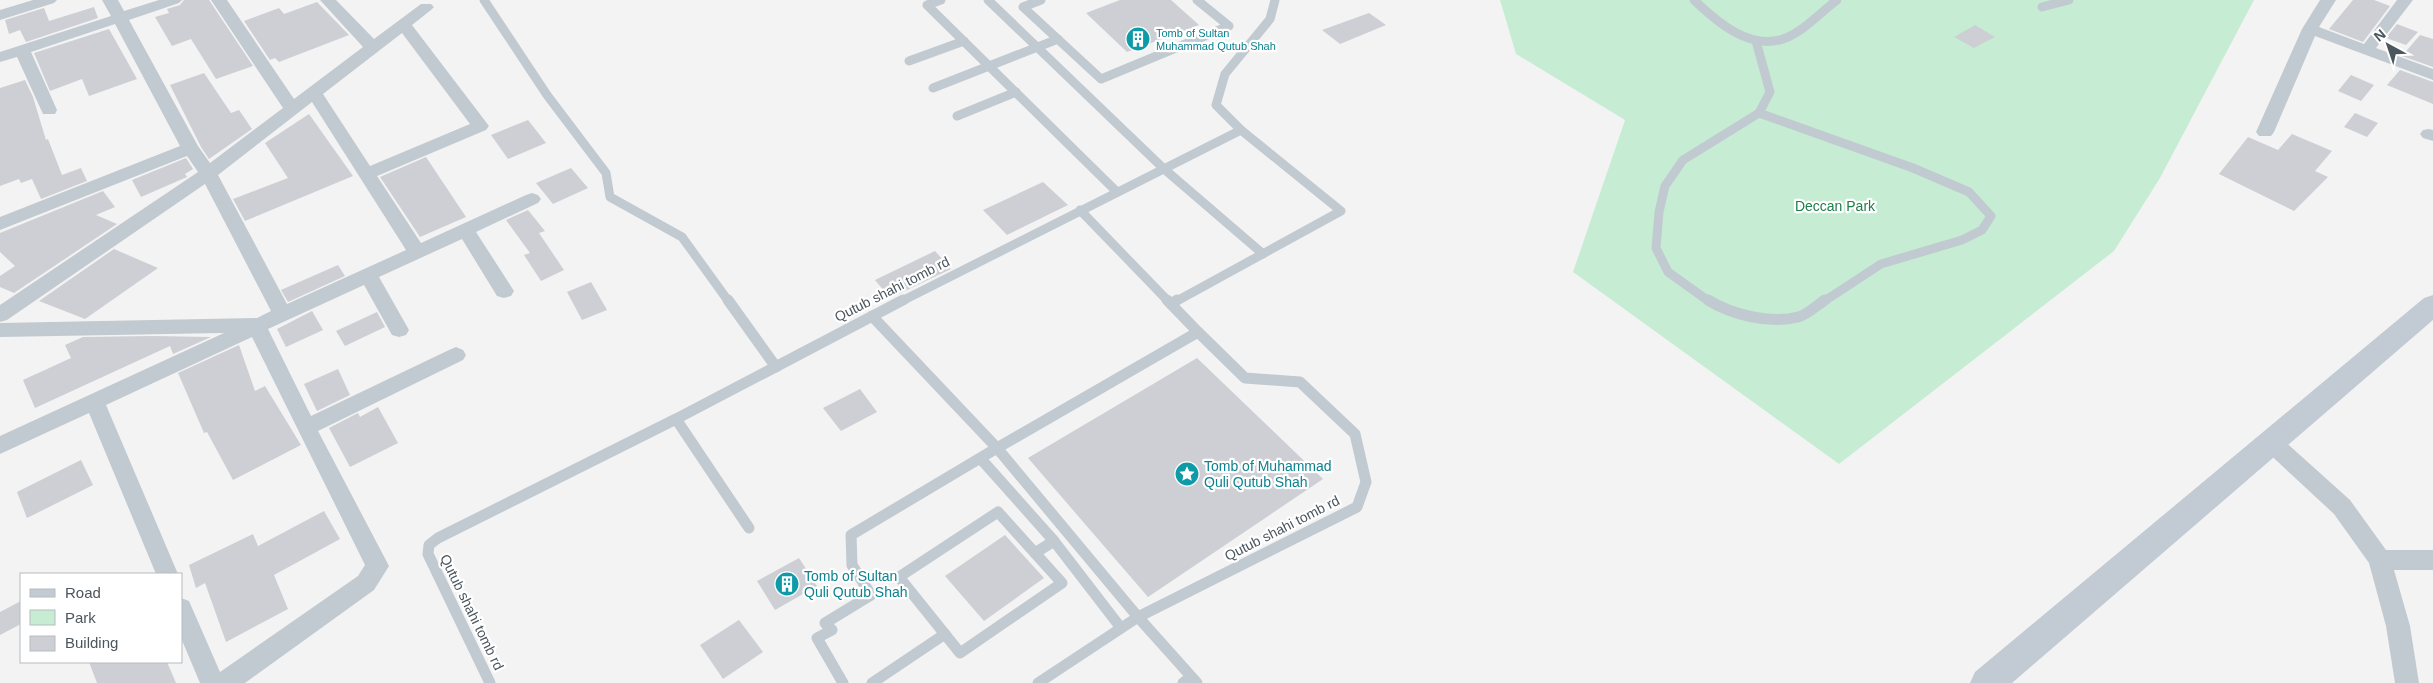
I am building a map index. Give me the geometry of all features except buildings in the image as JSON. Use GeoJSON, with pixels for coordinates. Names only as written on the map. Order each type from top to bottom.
{"type":"FeatureCollection","features":[{"type":"Feature","properties":{"kind":"street"},"geometry":{"type":"LineString","coordinates":[[0,15],[48,0]]}},
{"type":"Feature","properties":{"kind":"street"},"geometry":{"type":"LineString","coordinates":[[110,0],[190,148],[208,173],[282,314]]}},
{"type":"Feature","properties":{"kind":"street"},"geometry":{"type":"LineString","coordinates":[[0,57],[174,0]]}},
{"type":"Feature","properties":{"kind":"street"},"geometry":{"type":"LineString","coordinates":[[219,0],[292,109]]}},
{"type":"Feature","properties":{"kind":"street"},"geometry":{"type":"LineString","coordinates":[[328,0],[373,48]]}},
{"type":"Feature","properties":{"kind":"street"},"geometry":{"type":"LineString","coordinates":[[2265,132],[2310,29],[2328,0]]}},
{"type":"Feature","properties":{"kind":"street"},"geometry":{"type":"LineString","coordinates":[[2367,50],[2405,0]]}},
{"type":"Feature","properties":{"kind":"street"},"geometry":{"type":"LineString","coordinates":[[0,314],[208,173],[426,7]]}},
{"type":"Feature","properties":{"kind":"street"},"geometry":{"type":"LineString","coordinates":[[366,174],[480,126],[404,25]]}},
{"type":"Feature","properties":{"kind":"street"},"geometry":{"type":"LineString","coordinates":[[2310,29],[2433,75]]}},
{"type":"Feature","properties":{"kind":"street"},"geometry":{"type":"LineString","coordinates":[[22,50],[49,110]]}},
{"type":"Feature","properties":{"kind":"street"},"geometry":{"type":"LineString","coordinates":[[314,93],[417,252]]}},
{"type":"Feature","properties":{"kind":"street"},"geometry":{"type":"LineString","coordinates":[[0,224],[190,148]]}},
{"type":"Feature","properties":{"kind":"street"},"geometry":{"type":"LineString","coordinates":[[0,445],[532,199]]}},
{"type":"Feature","properties":{"kind":"street"},"geometry":{"type":"LineString","coordinates":[[465,229],[504,291]]}},
{"type":"Feature","properties":{"kind":"street"},"geometry":{"type":"LineString","coordinates":[[368,274],[399,330]]}},
{"type":"Feature","properties":{"kind":"street"},"geometry":{"type":"LineString","coordinates":[[1987,683],[2433,305]]}},
{"type":"Feature","properties":{"kind":"street"},"geometry":{"type":"LineString","coordinates":[[0,330],[256,325]]}},
{"type":"Feature","properties":{"kind":"street"},"geometry":{"type":"LineString","coordinates":[[225,683],[366,583],[377,566],[306,428],[256,325]]}},
{"type":"Feature","properties":{"kind":"street"},"geometry":{"type":"LineString","coordinates":[[306,428],[456,355]]}},
{"type":"Feature","properties":{"kind":"street"},"geometry":{"type":"LineString","coordinates":[[94,400],[167,573]]}},
{"type":"Feature","properties":{"kind":"street"},"geometry":{"type":"LineString","coordinates":[[2272,443],[2342,507],[2380,560],[2398,626],[2407,683]]}},
{"type":"Feature","properties":{"kind":"street"},"geometry":{"type":"LineString","coordinates":[[2380,560],[2433,560]]}},
{"type":"Feature","properties":{"kind":"street"},"geometry":{"type":"LineString","coordinates":[[182,610],[212,683]]}},
{"type":"Feature","properties":{"kind":"lane"},"geometry":{"type":"LineString","coordinates":[[484,0],[546,94],[606,173],[610,197],[682,237],[776,367]]}},
{"type":"Feature","properties":{"kind":"lane"},"geometry":{"type":"LineString","coordinates":[[941,0],[927,5],[1117,192]]}},
{"type":"Feature","properties":{"kind":"lane"},"geometry":{"type":"LineString","coordinates":[[988,0],[1163,168],[1263,254]]}},
{"type":"Feature","properties":{"kind":"lane"},"geometry":{"type":"LineString","coordinates":[[1041,0],[1023,7],[1101,80],[1229,26],[1197,0]]}},
{"type":"Feature","properties":{"kind":"lane"},"geometry":{"type":"LineString","coordinates":[[1171,304],[1341,211],[1241,130],[1216,106],[1225,74],[1270,19],[1275,0]]}},
{"type":"Feature","properties":{"kind":"lane"},"geometry":{"type":"LineString","coordinates":[[1694,0],[1711,16],[1735,33],[1756,41],[1777,41],[1796,32],[1837,0]]}},
{"type":"Feature","properties":{"kind":"lane"},"geometry":{"type":"LineString","coordinates":[[2042,7],[2069,0]]}},
{"type":"Feature","properties":{"kind":"lane"},"geometry":{"type":"LineString","coordinates":[[933,88],[1058,39]]}},
{"type":"Feature","properties":{"kind":"lane"},"geometry":{"type":"LineString","coordinates":[[909,62],[964,41]]}},
{"type":"Feature","properties":{"kind":"lane"},"geometry":{"type":"LineString","coordinates":[[1756,41],[1770,92],[1759,113],[1683,160],[1665,186],[1659,212],[1656,248],[1668,272],[1688,288],[1723,310],[1760,319],[1799,317],[1881,264],[1962,240],[1982,230],[1991,216],[1969,192],[1913,168],[1759,113]]}},
{"type":"Feature","properties":{"kind":"lane"},"geometry":{"type":"LineString","coordinates":[[957,116],[1016,92]]}},
{"type":"Feature","properties":{"kind":"lane","name":"Qutub shahi tomb rd"},"geometry":{"type":"LineString","coordinates":[[490,683],[428,554],[429,545],[438,538],[676,419],[872,316],[1241,130]]}},
{"type":"Feature","properties":{"kind":"lane","name":"Qutub shahi tomb rd"},"geometry":{"type":"LineString","coordinates":[[1038,683],[1138,617],[1357,507],[1366,482],[1355,434],[1300,382],[1245,378],[1080,210]]}},
{"type":"Feature","properties":{"kind":"lane"},"geometry":{"type":"LineString","coordinates":[[872,316],[997,448],[1190,681]]}},
{"type":"Feature","properties":{"kind":"lane"},"geometry":{"type":"LineString","coordinates":[[843,683],[817,638],[832,630],[825,622],[871,595],[852,565],[851,535],[1198,332]]}},
{"type":"Feature","properties":{"kind":"lane"},"geometry":{"type":"LineString","coordinates":[[676,419],[749,528]]}},
{"type":"Feature","properties":{"kind":"lane"},"geometry":{"type":"LineString","coordinates":[[981,459],[1054,541],[1121,628]]}},
{"type":"Feature","properties":{"kind":"lane"},"geometry":{"type":"LineString","coordinates":[[998,512],[1062,583],[960,653],[945,634],[899,577],[998,512]]}},
{"type":"Feature","properties":{"kind":"lane"},"geometry":{"type":"LineString","coordinates":[[1035,553],[1054,541]]}},
{"type":"Feature","properties":{"kind":"lane"},"geometry":{"type":"LineString","coordinates":[[872,683],[945,634]]}},
{"type":"Feature","properties":{"kind":"green space","name":"Deccan Park"},"geometry":{"type":"Polygon","coordinates":[[[1500,0],[2254,0],[2160,178],[2114,251],[1839,464],[1573,272],[1625,120],[1516,54],[1500,0]]]}},
{"type":"Feature","properties":{"kind":"place","name":"Tomb of Sultan Muhammad Qutub Shah"},"geometry":{"type":"Point","coordinates":[1138,39]}},
{"type":"Feature","properties":{"kind":"place","name":"Tomb of Muhammad Quli Qutub Shah"},"geometry":{"type":"Point","coordinates":[1187,474]}},
{"type":"Feature","properties":{"kind":"place","name":"Tomb of Sultan Quli Qutub Shah"},"geometry":{"type":"Point","coordinates":[787,584]}}]}
